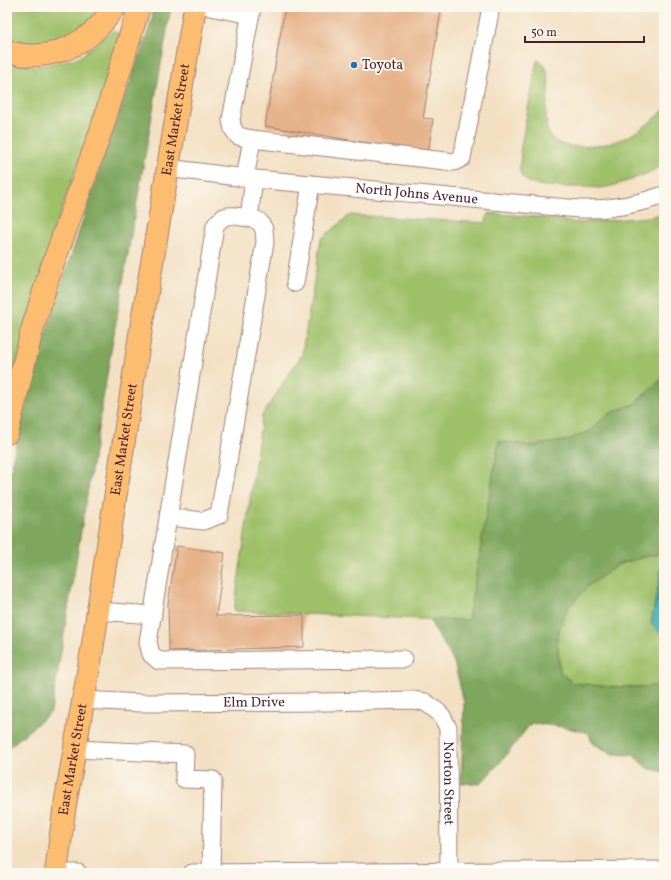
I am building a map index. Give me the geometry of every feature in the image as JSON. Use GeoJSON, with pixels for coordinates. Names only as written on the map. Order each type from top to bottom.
{"type":"FeatureCollection","features":[{"type":"Feature","properties":{"kind":"main road"},"geometry":{"type":"LineString","coordinates":[[7,51],[15,54],[34,55],[49,54],[65,50],[81,41],[98,27],[114,7]]}},
{"type":"Feature","properties":{"kind":"main road"},"geometry":{"type":"LineString","coordinates":[[7,433],[31,334],[46,285],[102,128],[139,7]]}},
{"type":"Feature","properties":{"kind":"main road","name":"East Market Street"},"geometry":{"type":"LineString","coordinates":[[56,873],[64,811],[98,611],[141,329],[195,7]]}},
{"type":"Feature","properties":{"kind":"street"},"geometry":{"type":"LineString","coordinates":[[210,7],[252,11],[231,120],[233,129],[238,136],[252,139],[454,162],[462,158],[491,7]]}},
{"type":"Feature","properties":{"kind":"street"},"geometry":{"type":"LineString","coordinates":[[249,218],[249,178],[252,139]]}},
{"type":"Feature","properties":{"kind":"street","name":"North Johns Avenue"},"geometry":{"type":"LineString","coordinates":[[168,168],[249,178],[579,209],[617,207],[650,200],[664,195]]}},
{"type":"Feature","properties":{"kind":"street"},"geometry":{"type":"LineString","coordinates":[[295,283],[311,184]]}},
{"type":"Feature","properties":{"kind":"street"},"geometry":{"type":"LineString","coordinates":[[168,517],[203,521],[219,515],[264,242],[264,229],[259,221],[249,218],[228,215],[220,219],[215,226],[168,517],[153,615],[148,642],[151,654],[159,661],[404,659]]}},
{"type":"Feature","properties":{"kind":"street"},"geometry":{"type":"LineString","coordinates":[[98,611],[153,615]]}},
{"type":"Feature","properties":{"kind":"street","name":"Elm Drive"},"geometry":{"type":"LineString","coordinates":[[83,700],[141,703],[326,702],[400,699],[425,702]]}},
{"type":"Feature","properties":{"kind":"street","name":"Norton Street"},"geometry":{"type":"LineString","coordinates":[[425,702],[442,716],[448,728],[449,872]]}},
{"type":"Feature","properties":{"kind":"street"},"geometry":{"type":"LineString","coordinates":[[75,749],[185,754],[184,779],[213,780],[211,873]]}},
{"type":"Feature","properties":{"kind":"street"},"geometry":{"type":"LineString","coordinates":[[192,873],[664,870]]}},
{"type":"Feature","properties":{"kind":"street"},"geometry":{"type":"LineString","coordinates":[[56,873],[78,873]]}},
{"type":"Feature","properties":{"kind":"green space"},"geometry":{"type":"Polygon","coordinates":[[[7,7],[101,7],[92,21],[68,36],[42,44],[27,44],[7,39],[7,7]]]}},
{"type":"Feature","properties":{"kind":"green space"},"geometry":{"type":"Polygon","coordinates":[[[153,7],[171,7],[113,339],[51,712],[7,749],[7,488],[37,360],[102,161],[152,20],[153,7]]]}},
{"type":"Feature","properties":{"kind":"green space"},"geometry":{"type":"Polygon","coordinates":[[[112,31],[120,34],[109,73],[55,230],[7,397],[7,62],[34,67],[70,60],[81,56],[112,31]]]}},
{"type":"Feature","properties":{"kind":"green space"},"geometry":{"type":"Polygon","coordinates":[[[537,60],[544,65],[548,74],[546,125],[551,138],[560,144],[570,146],[610,143],[632,134],[664,110],[664,164],[659,168],[634,179],[601,188],[544,186],[528,182],[523,178],[520,170],[520,152],[537,60]]]}},
{"type":"Feature","properties":{"kind":"green space"},"geometry":{"type":"Polygon","coordinates":[[[488,213],[537,217],[578,223],[649,217],[664,213],[664,377],[634,404],[608,414],[588,432],[568,440],[549,445],[531,446],[499,441],[468,621],[234,611],[262,416],[302,354],[321,239],[350,215],[486,223],[488,213]]]}},
{"type":"Feature","properties":{"kind":"green space"},"geometry":{"type":"Polygon","coordinates":[[[664,377],[664,553],[619,564],[588,586],[567,609],[557,637],[560,672],[573,683],[612,687],[644,687],[664,684],[664,772],[647,768],[633,755],[613,754],[592,743],[589,733],[563,727],[531,723],[504,758],[480,784],[461,783],[464,702],[454,662],[430,621],[433,619],[468,620],[499,441],[531,446],[568,440],[588,432],[608,414],[634,404],[664,377]]]}},
{"type":"Feature","properties":{"kind":"green space"},"geometry":{"type":"Polygon","coordinates":[[[664,553],[651,623],[664,636],[664,684],[644,687],[612,687],[573,683],[560,672],[557,637],[567,609],[588,586],[619,564],[664,553]]]}},
{"type":"Feature","properties":{"kind":"water"},"geometry":{"type":"Polygon","coordinates":[[[664,559],[664,636],[651,624],[664,559]]]}},
{"type":"Feature","properties":{"kind":"building","name":"Toyota"},"geometry":{"type":"Polygon","coordinates":[[[285,7],[314,12],[315,7],[416,7],[441,11],[423,118],[433,119],[428,153],[265,126],[285,7]]]}},
{"type":"Feature","properties":{"kind":"building"},"geometry":{"type":"Polygon","coordinates":[[[177,546],[225,553],[216,616],[304,615],[304,647],[169,651],[168,604],[177,546]]]}},
{"type":"Feature","properties":{"kind":"place","name":"Toyota"},"geometry":{"type":"Point","coordinates":[354,65]}}]}
